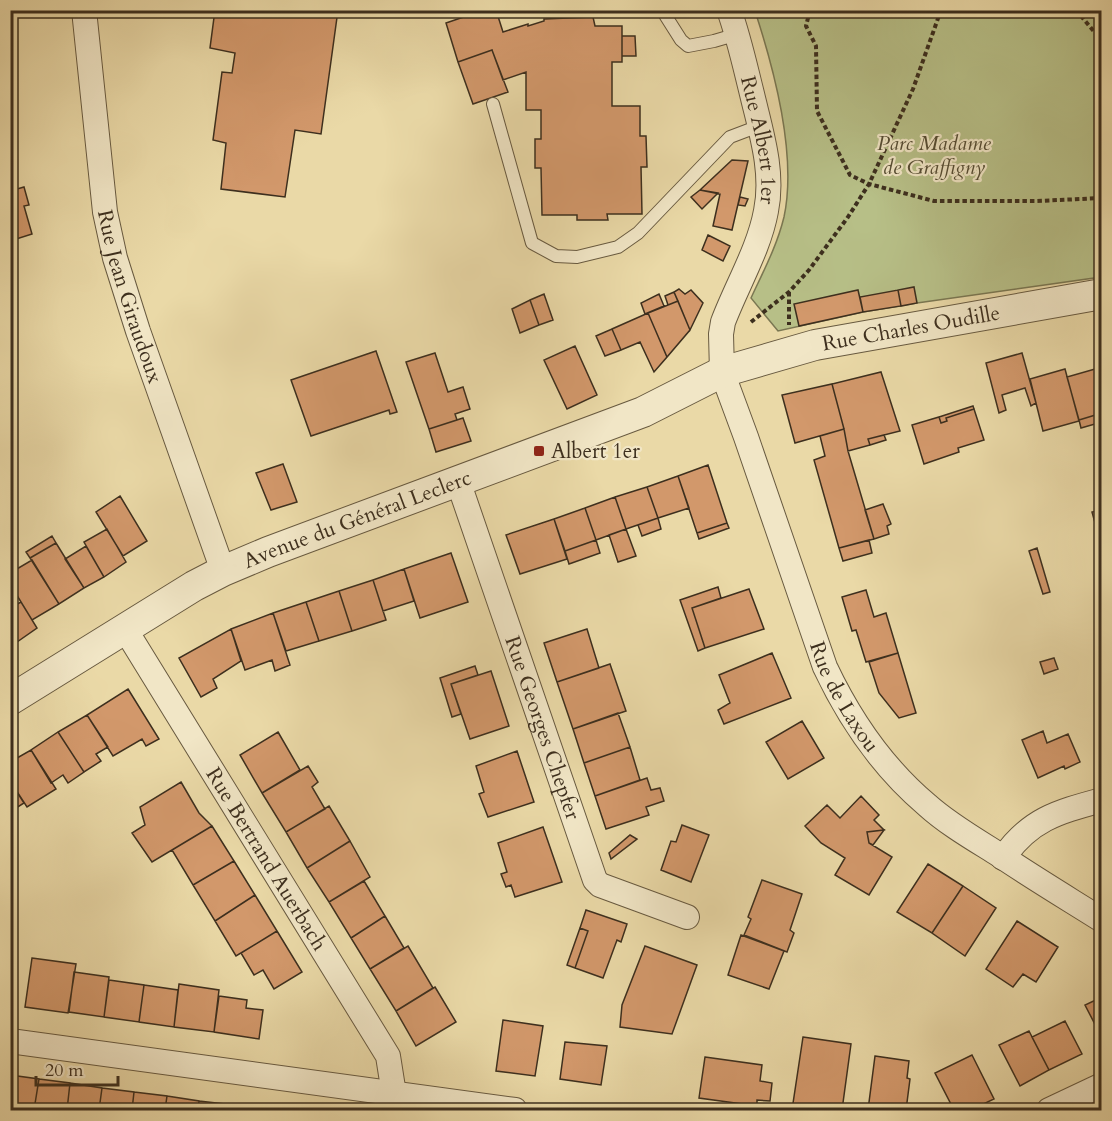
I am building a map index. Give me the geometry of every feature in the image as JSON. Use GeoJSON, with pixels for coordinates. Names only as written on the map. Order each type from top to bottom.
{"type":"FeatureCollection","features":[{"type":"Feature","properties":{"kind":"street","name":"Rue Jean Giraudoux"},"geometry":{"type":"LineString","coordinates":[[84,10],[105,212],[115,258],[138,332],[223,571]]}},
{"type":"Feature","properties":{"kind":"street","name":"Rue Albert 1er"},"geometry":{"type":"LineString","coordinates":[[722,372],[723,322],[761,231],[766,210],[768,166],[738,34],[729,10]]}},
{"type":"Feature","properties":{"kind":"street","name":"Rue Charles Oudille"},"geometry":{"type":"LineString","coordinates":[[722,372],[815,345],[1101,294]]}},
{"type":"Feature","properties":{"kind":"street","name":"Avenue du Général Leclerc"},"geometry":{"type":"LineString","coordinates":[[10,700],[194,586],[223,571],[268,552],[643,412],[722,372]]}},
{"type":"Feature","properties":{"kind":"street","name":"Rue de Laxou"},"geometry":{"type":"LineString","coordinates":[[722,372],[825,667],[838,695],[869,744],[927,806],[963,832],[1101,920]]}},
{"type":"Feature","properties":{"kind":"street","name":"Rue Georges Chepfer"},"geometry":{"type":"LineString","coordinates":[[458,481],[591,871],[600,885],[687,917]]}},
{"type":"Feature","properties":{"kind":"street","name":"Rue Bertrand Auerbach"},"geometry":{"type":"LineString","coordinates":[[125,629],[388,1056],[394,1094]]}},
{"type":"Feature","properties":{"kind":"street"},"geometry":{"type":"LineString","coordinates":[[1003,858],[1029,828],[1048,818],[1101,800]]}},
{"type":"Feature","properties":{"kind":"street"},"geometry":{"type":"LineString","coordinates":[[10,1041],[515,1110]]}},
{"type":"Feature","properties":{"kind":"street"},"geometry":{"type":"LineString","coordinates":[[1049,1110],[1101,1085]]}},
{"type":"Feature","properties":{"kind":"lane"},"geometry":{"type":"LineString","coordinates":[[662,10],[681,40],[688,46],[738,34]]}},
{"type":"Feature","properties":{"kind":"lane"},"geometry":{"type":"LineString","coordinates":[[494,104],[531,243],[556,256],[577,257],[618,247],[638,233],[730,137],[759,126]]}},
{"type":"Feature","properties":{"kind":"path"},"geometry":{"type":"LineString","coordinates":[[810,10],[806,26],[816,46],[817,111],[850,175],[869,184],[934,201],[1037,201],[1101,198]]}},
{"type":"Feature","properties":{"kind":"path"},"geometry":{"type":"LineString","coordinates":[[721,343],[764,314],[789,292],[809,270],[869,184],[913,89],[941,10]]}},
{"type":"Feature","properties":{"kind":"path"},"geometry":{"type":"LineString","coordinates":[[1076,10],[1101,41]]}},
{"type":"Feature","properties":{"kind":"green space","name":"Parc Madame de Graffigny"},"geometry":{"type":"Polygon","coordinates":[[[755,11],[1101,11],[1101,277],[863,312],[778,331],[751,298],[781,228],[787,193],[788,167],[782,113],[755,11]]]}},
{"type":"Feature","properties":{"kind":"building"},"geometry":{"type":"Polygon","coordinates":[[[215,10],[338,10],[321,134],[295,130],[285,197],[221,189],[226,143],[213,140],[222,72],[232,73],[235,53],[210,48],[215,10]]]}},
{"type":"Feature","properties":{"kind":"building"},"geometry":{"type":"Polygon","coordinates":[[[484,10],[496,10],[503,32],[544,21],[544,19],[593,17],[595,26],[622,26],[622,62],[612,62],[612,106],[640,106],[640,136],[646,136],[647,167],[641,167],[642,214],[607,214],[608,220],[577,220],[577,215],[542,215],[541,168],[535,168],[535,139],[541,139],[541,110],[526,110],[526,72],[503,80],[492,50],[458,62],[446,23],[484,10]]]}},
{"type":"Feature","properties":{"kind":"building"},"geometry":{"type":"Polygon","coordinates":[[[622,36],[635,36],[636,56],[622,56],[622,36]]]}},
{"type":"Feature","properties":{"kind":"building"},"geometry":{"type":"Polygon","coordinates":[[[492,50],[508,92],[473,104],[458,62],[492,50]]]}},
{"type":"Feature","properties":{"kind":"building"},"geometry":{"type":"Polygon","coordinates":[[[732,160],[748,161],[732,230],[713,226],[720,194],[700,190],[732,160]]]}},
{"type":"Feature","properties":{"kind":"building"},"geometry":{"type":"Polygon","coordinates":[[[24,187],[29,205],[24,206],[32,234],[10,241],[10,191],[24,187]]]}},
{"type":"Feature","properties":{"kind":"building"},"geometry":{"type":"Polygon","coordinates":[[[700,190],[718,193],[702,209],[691,197],[700,190]]]}},
{"type":"Feature","properties":{"kind":"building"},"geometry":{"type":"Polygon","coordinates":[[[740,197],[748,199],[745,206],[738,205],[740,197]]]}},
{"type":"Feature","properties":{"kind":"building"},"geometry":{"type":"Polygon","coordinates":[[[708,235],[730,246],[723,261],[702,250],[708,235]]]}},
{"type":"Feature","properties":{"kind":"building"},"geometry":{"type":"Polygon","coordinates":[[[914,287],[917,303],[901,306],[898,290],[914,287]]]}},
{"type":"Feature","properties":{"kind":"building"},"geometry":{"type":"Polygon","coordinates":[[[679,289],[685,294],[691,290],[703,303],[690,330],[674,292],[679,289]]]}},
{"type":"Feature","properties":{"kind":"building"},"geometry":{"type":"Polygon","coordinates":[[[858,290],[863,312],[799,326],[794,304],[858,290]]]}},
{"type":"Feature","properties":{"kind":"building"},"geometry":{"type":"Polygon","coordinates":[[[898,290],[901,306],[863,312],[860,297],[898,290]]]}},
{"type":"Feature","properties":{"kind":"building"},"geometry":{"type":"Polygon","coordinates":[[[674,292],[678,301],[668,305],[665,296],[674,292]]]}},
{"type":"Feature","properties":{"kind":"building"},"geometry":{"type":"Polygon","coordinates":[[[544,294],[553,320],[539,325],[530,300],[544,294]]]}},
{"type":"Feature","properties":{"kind":"building"},"geometry":{"type":"Polygon","coordinates":[[[659,294],[664,306],[645,314],[641,303],[659,294]]]}},
{"type":"Feature","properties":{"kind":"building"},"geometry":{"type":"Polygon","coordinates":[[[530,300],[539,325],[520,333],[512,309],[530,300]]]}},
{"type":"Feature","properties":{"kind":"building"},"geometry":{"type":"Polygon","coordinates":[[[678,301],[690,330],[667,357],[648,313],[678,301]]]}},
{"type":"Feature","properties":{"kind":"building"},"geometry":{"type":"Polygon","coordinates":[[[648,313],[667,357],[654,372],[640,342],[621,350],[612,329],[648,313]]]}},
{"type":"Feature","properties":{"kind":"building"},"geometry":{"type":"Polygon","coordinates":[[[612,329],[621,350],[605,356],[596,336],[612,329]]]}},
{"type":"Feature","properties":{"kind":"building"},"geometry":{"type":"Polygon","coordinates":[[[575,346],[597,395],[567,409],[544,360],[575,346]]]}},
{"type":"Feature","properties":{"kind":"building"},"geometry":{"type":"Polygon","coordinates":[[[376,351],[397,412],[390,414],[389,410],[311,436],[291,380],[376,351]]]}},
{"type":"Feature","properties":{"kind":"building"},"geometry":{"type":"Polygon","coordinates":[[[435,353],[448,392],[463,387],[470,409],[455,414],[457,420],[429,429],[406,362],[435,353]]]}},
{"type":"Feature","properties":{"kind":"building"},"geometry":{"type":"Polygon","coordinates":[[[1022,353],[1036,403],[1031,406],[1025,388],[1002,395],[1006,410],[999,413],[986,363],[1022,353]]]}},
{"type":"Feature","properties":{"kind":"building"},"geometry":{"type":"Polygon","coordinates":[[[1102,367],[1102,413],[1079,420],[1067,377],[1102,367]]]}},
{"type":"Feature","properties":{"kind":"building"},"geometry":{"type":"Polygon","coordinates":[[[1065,369],[1079,421],[1043,431],[1030,379],[1065,369]]]}},
{"type":"Feature","properties":{"kind":"building"},"geometry":{"type":"Polygon","coordinates":[[[881,372],[900,431],[868,439],[870,445],[848,451],[832,384],[881,372]]]}},
{"type":"Feature","properties":{"kind":"building"},"geometry":{"type":"Polygon","coordinates":[[[832,384],[844,429],[795,443],[782,395],[832,384]]]}},
{"type":"Feature","properties":{"kind":"building"},"geometry":{"type":"Polygon","coordinates":[[[973,406],[974,409],[946,418],[947,421],[941,423],[939,417],[973,406]]]}},
{"type":"Feature","properties":{"kind":"building"},"geometry":{"type":"Polygon","coordinates":[[[974,409],[984,440],[958,448],[959,452],[924,464],[912,425],[939,417],[941,423],[947,421],[946,418],[974,409]]]}},
{"type":"Feature","properties":{"kind":"building"},"geometry":{"type":"Polygon","coordinates":[[[1102,413],[1102,422],[1081,428],[1079,420],[1102,413]]]}},
{"type":"Feature","properties":{"kind":"building"},"geometry":{"type":"Polygon","coordinates":[[[463,418],[471,441],[436,452],[429,429],[463,418]]]}},
{"type":"Feature","properties":{"kind":"building"},"geometry":{"type":"Polygon","coordinates":[[[844,429],[848,451],[874,539],[839,548],[814,460],[825,456],[820,436],[844,429]]]}},
{"type":"Feature","properties":{"kind":"building"},"geometry":{"type":"Polygon","coordinates":[[[884,435],[886,440],[870,445],[868,439],[884,435]]]}},
{"type":"Feature","properties":{"kind":"building"},"geometry":{"type":"Polygon","coordinates":[[[283,464],[297,502],[271,510],[256,473],[283,464]]]}},
{"type":"Feature","properties":{"kind":"building"},"geometry":{"type":"Polygon","coordinates":[[[708,465],[727,523],[697,533],[678,476],[708,465]]]}},
{"type":"Feature","properties":{"kind":"building"},"geometry":{"type":"Polygon","coordinates":[[[678,476],[689,508],[658,518],[647,487],[678,476]]]}},
{"type":"Feature","properties":{"kind":"building"},"geometry":{"type":"Polygon","coordinates":[[[647,487],[658,518],[626,529],[615,497],[647,487]]]}},
{"type":"Feature","properties":{"kind":"building"},"geometry":{"type":"Polygon","coordinates":[[[120,496],[147,541],[123,556],[96,512],[120,496]]]}},
{"type":"Feature","properties":{"kind":"building"},"geometry":{"type":"Polygon","coordinates":[[[615,497],[626,529],[596,540],[585,508],[615,497]]]}},
{"type":"Feature","properties":{"kind":"building"},"geometry":{"type":"Polygon","coordinates":[[[883,504],[891,524],[887,526],[889,534],[874,539],[865,510],[883,504]]]}},
{"type":"Feature","properties":{"kind":"building"},"geometry":{"type":"Polygon","coordinates":[[[585,508],[596,540],[565,551],[554,519],[585,508]]]}},
{"type":"Feature","properties":{"kind":"building"},"geometry":{"type":"Polygon","coordinates":[[[1102,510],[1102,537],[1099,537],[1092,512],[1102,510]]]}},
{"type":"Feature","properties":{"kind":"building"},"geometry":{"type":"Polygon","coordinates":[[[658,518],[661,529],[642,536],[638,525],[658,518]]]}},
{"type":"Feature","properties":{"kind":"building"},"geometry":{"type":"Polygon","coordinates":[[[554,519],[567,559],[520,574],[506,535],[554,519]]]}},
{"type":"Feature","properties":{"kind":"building"},"geometry":{"type":"Polygon","coordinates":[[[727,523],[729,528],[699,539],[697,533],[727,523]]]}},
{"type":"Feature","properties":{"kind":"building"},"geometry":{"type":"Polygon","coordinates":[[[107,529],[126,562],[104,577],[84,542],[107,529]]]}},
{"type":"Feature","properties":{"kind":"building"},"geometry":{"type":"Polygon","coordinates":[[[626,529],[636,556],[618,562],[609,535],[626,529]]]}},
{"type":"Feature","properties":{"kind":"building"},"geometry":{"type":"Polygon","coordinates":[[[52,536],[56,543],[30,558],[26,552],[52,536]]]}},
{"type":"Feature","properties":{"kind":"building"},"geometry":{"type":"Polygon","coordinates":[[[596,540],[600,553],[569,564],[565,551],[596,540]]]}},
{"type":"Feature","properties":{"kind":"building"},"geometry":{"type":"Polygon","coordinates":[[[869,540],[872,553],[843,561],[839,548],[869,540]]]}},
{"type":"Feature","properties":{"kind":"building"},"geometry":{"type":"Polygon","coordinates":[[[56,543],[84,588],[59,604],[30,558],[56,543]]]}},
{"type":"Feature","properties":{"kind":"building"},"geometry":{"type":"Polygon","coordinates":[[[86,546],[104,577],[84,588],[65,559],[86,546]]]}},
{"type":"Feature","properties":{"kind":"building"},"geometry":{"type":"Polygon","coordinates":[[[1037,548],[1050,592],[1043,594],[1029,551],[1037,548]]]}},
{"type":"Feature","properties":{"kind":"building"},"geometry":{"type":"Polygon","coordinates":[[[451,553],[468,602],[420,618],[404,569],[451,553]]]}},
{"type":"Feature","properties":{"kind":"building"},"geometry":{"type":"Polygon","coordinates":[[[32,560],[59,604],[32,620],[10,584],[10,573],[32,560]]]}},
{"type":"Feature","properties":{"kind":"building"},"geometry":{"type":"Polygon","coordinates":[[[404,569],[414,601],[383,611],[373,580],[404,569]]]}},
{"type":"Feature","properties":{"kind":"building"},"geometry":{"type":"Polygon","coordinates":[[[373,580],[386,620],[352,631],[339,591],[373,580]]]}},
{"type":"Feature","properties":{"kind":"building"},"geometry":{"type":"Polygon","coordinates":[[[718,587],[721,598],[692,608],[705,648],[698,651],[680,600],[718,587]]]}},
{"type":"Feature","properties":{"kind":"building"},"geometry":{"type":"Polygon","coordinates":[[[749,589],[764,629],[705,648],[692,608],[749,589]]]}},
{"type":"Feature","properties":{"kind":"building"},"geometry":{"type":"Polygon","coordinates":[[[866,590],[874,617],[886,613],[898,653],[866,662],[856,630],[852,631],[842,597],[866,590]]]}},
{"type":"Feature","properties":{"kind":"building"},"geometry":{"type":"Polygon","coordinates":[[[339,591],[352,631],[319,641],[306,602],[339,591]]]}},
{"type":"Feature","properties":{"kind":"building"},"geometry":{"type":"Polygon","coordinates":[[[21,602],[37,628],[17,642],[10,632],[10,608],[21,602]]]}},
{"type":"Feature","properties":{"kind":"building"},"geometry":{"type":"Polygon","coordinates":[[[306,602],[319,641],[286,651],[273,613],[306,602]]]}},
{"type":"Feature","properties":{"kind":"building"},"geometry":{"type":"Polygon","coordinates":[[[273,613],[290,665],[275,671],[272,660],[245,670],[231,629],[273,613]]]}},
{"type":"Feature","properties":{"kind":"building"},"geometry":{"type":"Polygon","coordinates":[[[231,629],[241,661],[213,679],[217,688],[201,697],[179,658],[231,629]]]}},
{"type":"Feature","properties":{"kind":"building"},"geometry":{"type":"Polygon","coordinates":[[[587,629],[599,668],[557,682],[544,643],[587,629]]]}},
{"type":"Feature","properties":{"kind":"building"},"geometry":{"type":"Polygon","coordinates":[[[772,653],[791,698],[724,724],[718,710],[730,703],[719,675],[772,653]]]}},
{"type":"Feature","properties":{"kind":"building"},"geometry":{"type":"Polygon","coordinates":[[[898,653],[916,713],[899,718],[879,693],[869,662],[898,653]]]}},
{"type":"Feature","properties":{"kind":"building"},"geometry":{"type":"Polygon","coordinates":[[[1054,658],[1058,669],[1044,674],[1040,662],[1054,658]]]}},
{"type":"Feature","properties":{"kind":"building"},"geometry":{"type":"Polygon","coordinates":[[[610,664],[626,711],[573,729],[557,682],[610,664]]]}},
{"type":"Feature","properties":{"kind":"building"},"geometry":{"type":"Polygon","coordinates":[[[475,666],[478,675],[451,684],[461,714],[452,717],[440,678],[475,666]]]}},
{"type":"Feature","properties":{"kind":"building"},"geometry":{"type":"Polygon","coordinates":[[[491,671],[509,726],[470,739],[451,684],[491,671]]]}},
{"type":"Feature","properties":{"kind":"building"},"geometry":{"type":"Polygon","coordinates":[[[128,689],[159,739],[146,746],[142,739],[113,756],[87,715],[128,689]]]}},
{"type":"Feature","properties":{"kind":"building"},"geometry":{"type":"Polygon","coordinates":[[[618,713],[630,747],[584,763],[573,729],[618,713]]]}},
{"type":"Feature","properties":{"kind":"building"},"geometry":{"type":"Polygon","coordinates":[[[87,715],[108,747],[96,754],[101,761],[84,772],[58,732],[87,715]]]}},
{"type":"Feature","properties":{"kind":"building"},"geometry":{"type":"Polygon","coordinates":[[[802,721],[824,758],[788,779],[766,742],[802,721]]]}},
{"type":"Feature","properties":{"kind":"building"},"geometry":{"type":"Polygon","coordinates":[[[1043,731],[1047,743],[1068,734],[1080,762],[1065,769],[1064,766],[1038,778],[1022,740],[1043,731]]]}},
{"type":"Feature","properties":{"kind":"building"},"geometry":{"type":"Polygon","coordinates":[[[58,732],[84,772],[68,783],[63,775],[51,783],[31,750],[58,732]]]}},
{"type":"Feature","properties":{"kind":"building"},"geometry":{"type":"Polygon","coordinates":[[[278,732],[300,770],[262,793],[240,755],[278,732]]]}},
{"type":"Feature","properties":{"kind":"building"},"geometry":{"type":"Polygon","coordinates":[[[630,747],[640,780],[595,796],[584,763],[630,747]]]}},
{"type":"Feature","properties":{"kind":"building"},"geometry":{"type":"Polygon","coordinates":[[[31,750],[56,789],[27,807],[10,781],[10,762],[31,750]]]}},
{"type":"Feature","properties":{"kind":"building"},"geometry":{"type":"Polygon","coordinates":[[[517,751],[534,802],[488,817],[479,794],[484,792],[476,766],[517,751]]]}},
{"type":"Feature","properties":{"kind":"building"},"geometry":{"type":"Polygon","coordinates":[[[308,766],[318,782],[312,787],[325,809],[286,832],[262,793],[308,766]]]}},
{"type":"Feature","properties":{"kind":"building"},"geometry":{"type":"Polygon","coordinates":[[[647,778],[651,790],[660,788],[664,801],[646,807],[649,815],[606,829],[595,796],[647,778]]]}},
{"type":"Feature","properties":{"kind":"building"},"geometry":{"type":"Polygon","coordinates":[[[10,781],[24,803],[10,812],[10,781]]]}},
{"type":"Feature","properties":{"kind":"building"},"geometry":{"type":"Polygon","coordinates":[[[181,782],[199,813],[212,826],[152,862],[132,833],[145,825],[140,807],[181,782]]]}},
{"type":"Feature","properties":{"kind":"building"},"geometry":{"type":"Polygon","coordinates":[[[861,796],[879,815],[874,820],[884,830],[867,832],[869,843],[892,857],[869,895],[835,875],[845,858],[821,843],[805,826],[827,805],[840,818],[861,796]]]}},
{"type":"Feature","properties":{"kind":"building"},"geometry":{"type":"Polygon","coordinates":[[[329,806],[350,841],[307,868],[286,832],[329,806]]]}},
{"type":"Feature","properties":{"kind":"building"},"geometry":{"type":"Polygon","coordinates":[[[682,825],[709,835],[691,882],[661,870],[671,841],[676,842],[682,825]]]}},
{"type":"Feature","properties":{"kind":"building"},"geometry":{"type":"Polygon","coordinates":[[[212,826],[234,861],[193,885],[172,850],[212,826]]]}},
{"type":"Feature","properties":{"kind":"building"},"geometry":{"type":"Polygon","coordinates":[[[543,827],[562,882],[515,897],[511,885],[506,887],[501,874],[507,872],[498,843],[543,827]]]}},
{"type":"Feature","properties":{"kind":"building"},"geometry":{"type":"Polygon","coordinates":[[[884,830],[873,845],[869,843],[867,832],[884,830]]]}},
{"type":"Feature","properties":{"kind":"building"},"geometry":{"type":"Polygon","coordinates":[[[630,835],[637,839],[611,859],[609,853],[630,835]]]}},
{"type":"Feature","properties":{"kind":"building"},"geometry":{"type":"Polygon","coordinates":[[[350,841],[370,877],[329,902],[307,868],[350,841]]]}},
{"type":"Feature","properties":{"kind":"building"},"geometry":{"type":"Polygon","coordinates":[[[234,861],[255,895],[215,921],[193,885],[234,861]]]}},
{"type":"Feature","properties":{"kind":"building"},"geometry":{"type":"Polygon","coordinates":[[[928,864],[963,886],[932,933],[897,912],[928,864]]]}},
{"type":"Feature","properties":{"kind":"building"},"geometry":{"type":"Polygon","coordinates":[[[762,880],[802,894],[790,930],[794,933],[787,952],[744,935],[762,880]]]}},
{"type":"Feature","properties":{"kind":"building"},"geometry":{"type":"Polygon","coordinates":[[[364,881],[385,916],[351,938],[329,902],[364,881]]]}},
{"type":"Feature","properties":{"kind":"building"},"geometry":{"type":"Polygon","coordinates":[[[963,886],[996,908],[965,956],[932,933],[963,886]]]}},
{"type":"Feature","properties":{"kind":"building"},"geometry":{"type":"Polygon","coordinates":[[[255,895],[277,931],[236,956],[215,921],[255,895]]]}},
{"type":"Feature","properties":{"kind":"building"},"geometry":{"type":"Polygon","coordinates":[[[586,910],[627,924],[621,942],[617,940],[603,978],[575,968],[588,931],[580,928],[586,910]]]}},
{"type":"Feature","properties":{"kind":"building"},"geometry":{"type":"Polygon","coordinates":[[[385,916],[404,948],[370,969],[351,938],[385,916]]]}},
{"type":"Feature","properties":{"kind":"building"},"geometry":{"type":"Polygon","coordinates":[[[1017,921],[1058,947],[1036,982],[1023,974],[1013,987],[986,969],[1017,921]]]}},
{"type":"Feature","properties":{"kind":"building"},"geometry":{"type":"Polygon","coordinates":[[[580,928],[588,931],[575,968],[567,965],[580,928]]]}},
{"type":"Feature","properties":{"kind":"building"},"geometry":{"type":"Polygon","coordinates":[[[277,931],[302,972],[274,989],[263,970],[254,975],[241,953],[277,931]]]}},
{"type":"Feature","properties":{"kind":"building"},"geometry":{"type":"Polygon","coordinates":[[[741,935],[784,951],[769,989],[728,975],[741,935]]]}},
{"type":"Feature","properties":{"kind":"building"},"geometry":{"type":"Polygon","coordinates":[[[408,946],[433,988],[396,1011],[370,969],[408,946]]]}},
{"type":"Feature","properties":{"kind":"building"},"geometry":{"type":"Polygon","coordinates":[[[645,946],[697,965],[672,1034],[620,1027],[622,1005],[645,946]]]}},
{"type":"Feature","properties":{"kind":"building"},"geometry":{"type":"Polygon","coordinates":[[[32,958],[76,964],[68,1013],[25,1007],[32,958]]]}},
{"type":"Feature","properties":{"kind":"building"},"geometry":{"type":"Polygon","coordinates":[[[74,972],[109,977],[104,1017],[69,1012],[74,972]]]}},
{"type":"Feature","properties":{"kind":"building"},"geometry":{"type":"Polygon","coordinates":[[[109,980],[144,985],[139,1022],[104,1017],[109,980]]]}},
{"type":"Feature","properties":{"kind":"building"},"geometry":{"type":"Polygon","coordinates":[[[179,984],[219,990],[214,1032],[174,1027],[179,984]]]}},
{"type":"Feature","properties":{"kind":"building"},"geometry":{"type":"Polygon","coordinates":[[[144,985],[178,990],[174,1027],[139,1022],[144,985]]]}},
{"type":"Feature","properties":{"kind":"building"},"geometry":{"type":"Polygon","coordinates":[[[435,987],[456,1022],[416,1046],[396,1011],[435,987]]]}},
{"type":"Feature","properties":{"kind":"building"},"geometry":{"type":"Polygon","coordinates":[[[219,996],[247,1000],[246,1008],[263,1010],[259,1039],[214,1032],[219,996]]]}},
{"type":"Feature","properties":{"kind":"building"},"geometry":{"type":"Polygon","coordinates":[[[1102,997],[1102,1038],[1085,1005],[1102,997]]]}},
{"type":"Feature","properties":{"kind":"building"},"geometry":{"type":"Polygon","coordinates":[[[503,1020],[543,1026],[535,1076],[496,1071],[503,1020]]]}},
{"type":"Feature","properties":{"kind":"building"},"geometry":{"type":"Polygon","coordinates":[[[1065,1021],[1082,1054],[1049,1070],[1032,1037],[1065,1021]]]}},
{"type":"Feature","properties":{"kind":"building"},"geometry":{"type":"Polygon","coordinates":[[[1029,1031],[1049,1070],[1020,1086],[999,1045],[1029,1031]]]}},
{"type":"Feature","properties":{"kind":"building"},"geometry":{"type":"Polygon","coordinates":[[[803,1037],[851,1044],[842,1110],[792,1110],[803,1037]]]}},
{"type":"Feature","properties":{"kind":"building"},"geometry":{"type":"Polygon","coordinates":[[[565,1042],[607,1046],[601,1085],[560,1079],[565,1042]]]}},
{"type":"Feature","properties":{"kind":"building"},"geometry":{"type":"Polygon","coordinates":[[[972,1055],[994,1099],[971,1110],[954,1110],[935,1073],[972,1055]]]}},
{"type":"Feature","properties":{"kind":"building"},"geometry":{"type":"Polygon","coordinates":[[[875,1056],[909,1061],[907,1078],[910,1079],[906,1110],[868,1110],[875,1056]]]}},
{"type":"Feature","properties":{"kind":"building"},"geometry":{"type":"Polygon","coordinates":[[[705,1057],[762,1065],[760,1081],[772,1083],[770,1101],[757,1100],[757,1106],[699,1098],[705,1057]]]}},
{"type":"Feature","properties":{"kind":"building"},"geometry":{"type":"Polygon","coordinates":[[[10,1075],[39,1079],[34,1110],[10,1110],[10,1075]]]}},
{"type":"Feature","properties":{"kind":"building"},"geometry":{"type":"Polygon","coordinates":[[[39,1079],[70,1083],[67,1110],[34,1110],[39,1079]]]}},
{"type":"Feature","properties":{"kind":"building"},"geometry":{"type":"Polygon","coordinates":[[[70,1083],[102,1088],[99,1110],[67,1110],[70,1083]]]}},
{"type":"Feature","properties":{"kind":"building"},"geometry":{"type":"Polygon","coordinates":[[[102,1088],[134,1092],[132,1110],[99,1110],[102,1088]]]}},
{"type":"Feature","properties":{"kind":"building"},"geometry":{"type":"Polygon","coordinates":[[[134,1092],[167,1096],[165,1110],[132,1110],[134,1092]]]}},
{"type":"Feature","properties":{"kind":"building"},"geometry":{"type":"Polygon","coordinates":[[[167,1096],[199,1101],[198,1110],[165,1110],[167,1096]]]}},
{"type":"Feature","properties":{"kind":"building"},"geometry":{"type":"Polygon","coordinates":[[[199,1101],[233,1105],[232,1110],[198,1110],[199,1101]]]}},
{"type":"Feature","properties":{"kind":"building"},"geometry":{"type":"Polygon","coordinates":[[[233,1105],[265,1110],[232,1110],[233,1105]]]}},
{"type":"Feature","properties":{"kind":"place","name":"Albert 1er"},"geometry":{"type":"Point","coordinates":[539,451]}}]}
